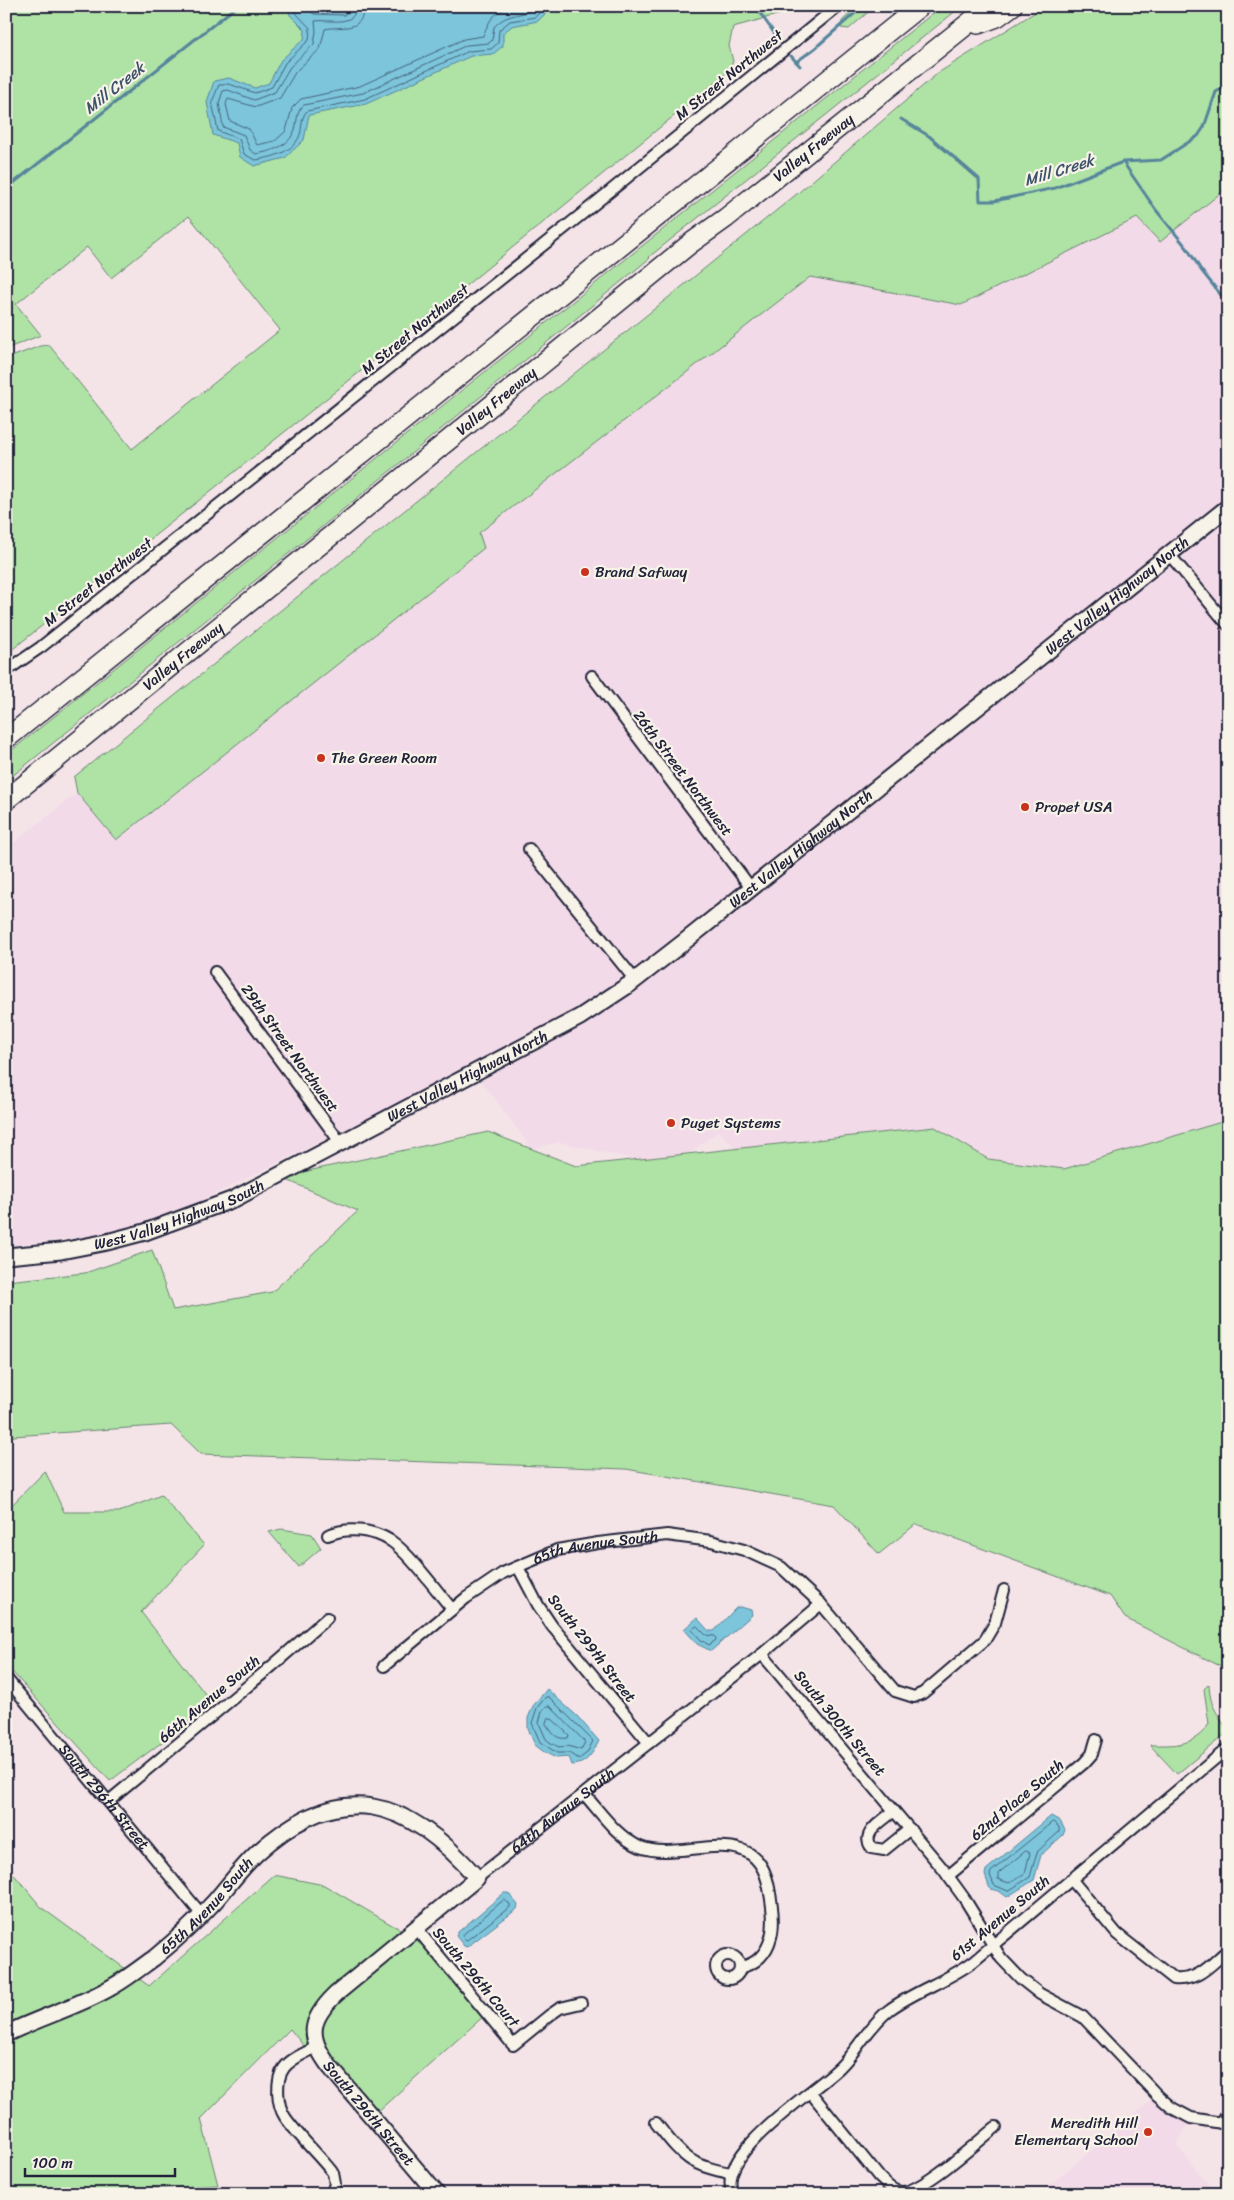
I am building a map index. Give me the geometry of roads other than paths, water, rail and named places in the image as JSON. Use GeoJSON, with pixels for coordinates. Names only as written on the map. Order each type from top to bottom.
{"type":"FeatureCollection","features":[{"type":"Feature","properties":{"kind":"highway"},"geometry":{"type":"LineString","coordinates":[[762,133],[908,6]]}},
{"type":"Feature","properties":{"kind":"highway"},"geometry":{"type":"LineString","coordinates":[[6,739],[920,6]]}},
{"type":"Feature","properties":{"kind":"highway","name":"Valley Freeway"},"geometry":{"type":"LineString","coordinates":[[6,800],[691,243],[726,218],[990,6]]}},
{"type":"Feature","properties":{"kind":"highway"},"geometry":{"type":"LineString","coordinates":[[958,32],[997,17],[1012,6]]}},
{"type":"Feature","properties":{"kind":"main road","name":"West Valley Highway North"},"geometry":{"type":"LineString","coordinates":[[340,1142],[548,1035],[606,1001],[751,888],[1228,507]]}},
{"type":"Feature","properties":{"kind":"main road","name":"West Valley Highway South"},"geometry":{"type":"LineString","coordinates":[[6,1256],[61,1251],[107,1242],[162,1226],[234,1199],[282,1175],[340,1142]]}},
{"type":"Feature","properties":{"kind":"main road","name":"65th Avenue South"},"geometry":{"type":"LineString","coordinates":[[6,2034],[111,1988],[152,1959],[202,1915],[257,1853],[288,1829],[307,1818],[338,1808],[365,1805],[385,1809],[408,1819],[445,1844],[477,1878]]}},
{"type":"Feature","properties":{"kind":"main road","name":"64th Avenue South"},"geometry":{"type":"LineString","coordinates":[[314,2027],[322,2008],[336,1994],[477,1878]]}},
{"type":"Feature","properties":{"kind":"main road","name":"South 296th Street"},"geometry":{"type":"LineString","coordinates":[[314,2027],[316,2047],[330,2067],[437,2194]]}},
{"type":"Feature","properties":{"kind":"street","name":"M Street Northwest"},"geometry":{"type":"LineString","coordinates":[[6,671],[47,642],[314,429],[838,6]]}},
{"type":"Feature","properties":{"kind":"street"},"geometry":{"type":"LineString","coordinates":[[1169,554],[1228,625]]}},
{"type":"Feature","properties":{"kind":"street","name":"26th Street Northwest"},"geometry":{"type":"LineString","coordinates":[[592,676],[751,888]]}},
{"type":"Feature","properties":{"kind":"street"},"geometry":{"type":"LineString","coordinates":[[529,849],[635,980]]}},
{"type":"Feature","properties":{"kind":"street","name":"29th Street Northwest"},"geometry":{"type":"LineString","coordinates":[[215,972],[340,1142]]}},
{"type":"Feature","properties":{"kind":"street"},"geometry":{"type":"LineString","coordinates":[[328,1535],[341,1530],[352,1529],[379,1535],[390,1540],[401,1549],[452,1609]]}},
{"type":"Feature","properties":{"kind":"street","name":"65th Avenue South"},"geometry":{"type":"LineString","coordinates":[[384,1666],[452,1609],[484,1586],[518,1567],[557,1550],[598,1542],[668,1535],[711,1541],[744,1550],[781,1566],[821,1604],[895,1690],[904,1695],[914,1697],[923,1693],[985,1640],[995,1623],[1004,1590]]}},
{"type":"Feature","properties":{"kind":"street","name":"South 299th Street"},"geometry":{"type":"LineString","coordinates":[[518,1567],[538,1605],[552,1626],[649,1743]]}},
{"type":"Feature","properties":{"kind":"street","name":"64th Avenue South"},"geometry":{"type":"LineString","coordinates":[[477,1878],[762,1654],[821,1604]]}},
{"type":"Feature","properties":{"kind":"street","name":"66th Avenue South"},"geometry":{"type":"LineString","coordinates":[[109,1801],[327,1618]]}},
{"type":"Feature","properties":{"kind":"street","name":"South 300th Street"},"geometry":{"type":"LineString","coordinates":[[762,1654],[948,1876],[964,1898],[1000,1958],[1034,1990],[1083,2017],[1164,2102],[1191,2118],[1224,2124]]}},
{"type":"Feature","properties":{"kind":"street","name":"South 296th Street"},"geometry":{"type":"LineString","coordinates":[[6,1678],[202,1915]]}},
{"type":"Feature","properties":{"kind":"street","name":"62nd Place South"},"geometry":{"type":"LineString","coordinates":[[948,1876],[1084,1763],[1092,1754],[1096,1740]]}},
{"type":"Feature","properties":{"kind":"street","name":"61st Avenue South"},"geometry":{"type":"LineString","coordinates":[[732,2173],[748,2146],[842,2066],[872,2026],[889,2011],[908,1998],[952,1977],[993,1946],[1228,1748]]}},
{"type":"Feature","properties":{"kind":"street"},"geometry":{"type":"LineString","coordinates":[[585,1794],[621,1835],[641,1847],[665,1851],[729,1846],[747,1852],[758,1862],[766,1876],[770,1891],[771,1936],[762,1956],[750,1964],[740,1967]]}},
{"type":"Feature","properties":{"kind":"street"},"geometry":{"type":"LineString","coordinates":[[894,1811],[869,1833],[868,1841],[872,1848],[884,1850],[910,1829]]}},
{"type":"Feature","properties":{"kind":"street"},"geometry":{"type":"LineString","coordinates":[[1071,1879],[1117,1934],[1174,1979],[1186,1980],[1198,1976],[1228,1950]]}},
{"type":"Feature","properties":{"kind":"street","name":"South 296th Court"},"geometry":{"type":"LineString","coordinates":[[416,1928],[512,2045],[560,2008],[581,2003]]}},
{"type":"Feature","properties":{"kind":"street"},"geometry":{"type":"LineString","coordinates":[[316,2047],[293,2059],[283,2068],[279,2078],[279,2103],[284,2115],[333,2173],[335,2184],[331,2194]]}},
{"type":"Feature","properties":{"kind":"street"},"geometry":{"type":"LineString","coordinates":[[811,2093],[880,2177],[892,2188],[900,2192],[911,2190],[932,2178],[996,2127]]}},
{"type":"Feature","properties":{"kind":"street"},"geometry":{"type":"LineString","coordinates":[[1224,2124],[1228,2112]]}},
{"type":"Feature","properties":{"kind":"street"},"geometry":{"type":"LineString","coordinates":[[656,2123],[693,2163],[705,2168],[732,2173],[729,2181],[733,2194]]}},
{"type":"Feature","properties":{"kind":"water"},"geometry":{"type":"Polygon","coordinates":[[[288,6],[344,10],[347,6],[553,6],[538,21],[512,26],[503,33],[503,46],[493,54],[471,56],[366,104],[309,115],[304,140],[285,158],[254,166],[240,157],[237,143],[213,135],[207,102],[214,81],[229,78],[255,88],[269,83],[281,60],[304,39],[305,30],[290,15],[288,6]]]}},
{"type":"Feature","properties":{"kind":"water"},"geometry":{"type":"Polygon","coordinates":[[[741,1607],[751,1610],[752,1615],[711,1651],[697,1644],[684,1629],[697,1618],[709,1631],[714,1631],[736,1608],[741,1607]]]}},
{"type":"Feature","properties":{"kind":"water"},"geometry":{"type":"Polygon","coordinates":[[[547,1689],[577,1716],[599,1741],[589,1757],[582,1763],[572,1765],[569,1757],[556,1758],[535,1745],[528,1729],[528,1718],[533,1706],[547,1689]]]}},
{"type":"Feature","properties":{"kind":"water"},"geometry":{"type":"Polygon","coordinates":[[[1051,1816],[1060,1821],[1065,1830],[1063,1835],[1041,1855],[1034,1880],[1007,1897],[999,1891],[990,1889],[985,1875],[986,1870],[1051,1816]]]}},
{"type":"Feature","properties":{"kind":"water"},"geometry":{"type":"Polygon","coordinates":[[[504,1893],[508,1893],[518,1905],[517,1909],[467,1947],[464,1946],[456,1936],[458,1932],[504,1893]]]}},
{"type":"Feature","properties":{"kind":"waterway","name":"Mill Creek"},"geometry":{"type":"LineString","coordinates":[[6,189],[237,6]]}},
{"type":"Feature","properties":{"kind":"waterway","name":"Mill Creek"},"geometry":{"type":"LineString","coordinates":[[755,6],[777,37]]}},
{"type":"Feature","properties":{"kind":"waterway"},"geometry":{"type":"LineString","coordinates":[[796,62],[814,49],[863,6]]}},
{"type":"Feature","properties":{"kind":"waterway","name":"Mill Creek"},"geometry":{"type":"LineString","coordinates":[[791,56],[800,66]]}},
{"type":"Feature","properties":{"kind":"waterway","name":"Mill Creek"},"geometry":{"type":"LineString","coordinates":[[901,119],[929,136],[979,179],[980,201],[994,201],[1055,188],[1123,162],[1161,160],[1198,136],[1204,127],[1216,92],[1228,85]]}},
{"type":"Feature","properties":{"kind":"waterway"},"geometry":{"type":"LineString","coordinates":[[1123,162],[1156,210],[1187,248],[1201,270],[1228,304]]}},
{"type":"Feature","properties":{"kind":"place","name":"Brand Safway"},"geometry":{"type":"Point","coordinates":[585,572]}},
{"type":"Feature","properties":{"kind":"place","name":"The Green Room"},"geometry":{"type":"Point","coordinates":[321,758]}},
{"type":"Feature","properties":{"kind":"place","name":"Propet USA"},"geometry":{"type":"Point","coordinates":[1025,807]}},
{"type":"Feature","properties":{"kind":"place","name":"Puget Systems"},"geometry":{"type":"Point","coordinates":[671,1123]}},
{"type":"Feature","properties":{"kind":"place","name":"Meredith Hill Elementary School"},"geometry":{"type":"Point","coordinates":[1148,2132]}}]}
